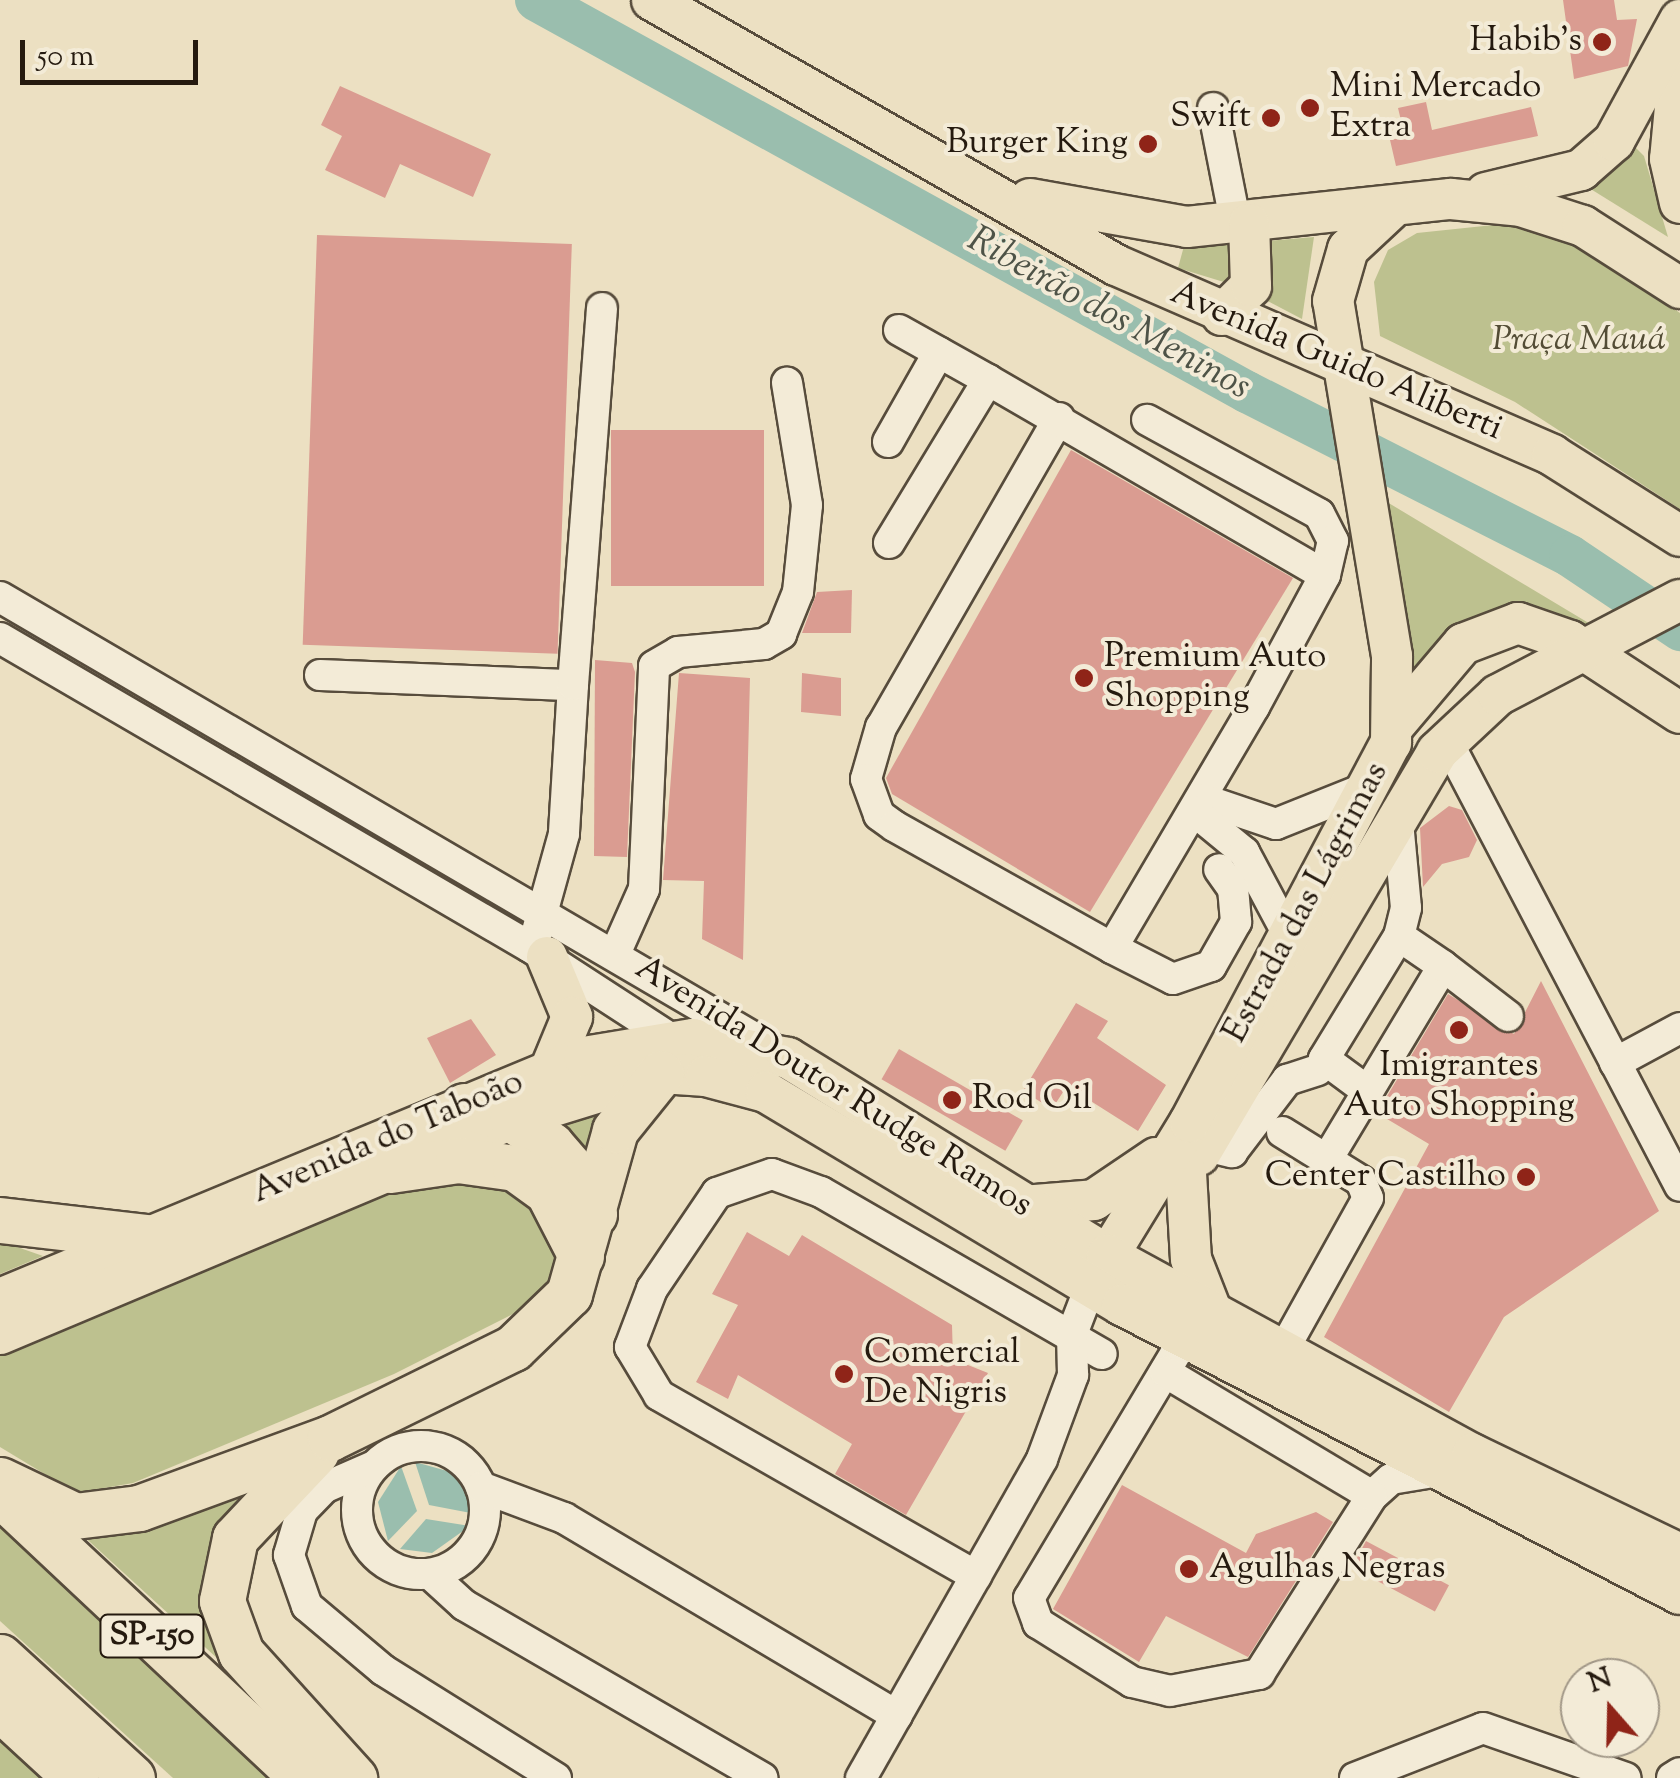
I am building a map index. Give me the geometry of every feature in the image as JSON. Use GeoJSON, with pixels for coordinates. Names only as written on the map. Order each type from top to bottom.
{"type":"FeatureCollection","features":[{"type":"Feature","properties":{"kind":"highway"},"geometry":{"type":"LineString","coordinates":[[0,1480],[61,1513],[113,1514],[330,1438],[527,1339],[563,1304],[621,1116],[663,1055]]}},
{"type":"Feature","properties":{"kind":"highway"},"geometry":{"type":"LineString","coordinates":[[464,1106],[512,1119],[569,1163],[587,1235]]}},
{"type":"Feature","properties":{"kind":"highway"},"geometry":{"type":"LineString","coordinates":[[390,1170],[458,1160],[514,1168],[548,1192],[587,1235]]}},
{"type":"Feature","properties":{"kind":"highway"},"geometry":{"type":"LineString","coordinates":[[0,1220],[148,1237]]}},
{"type":"Feature","properties":{"kind":"highway"},"geometry":{"type":"LineString","coordinates":[[330,1438],[236,1538],[222,1601],[241,1653],[354,1778]]}},
{"type":"Feature","properties":{"kind":"highway","name":"SP-150"},"geometry":{"type":"LineString","coordinates":[[0,1494],[303,1778]]}},
{"type":"Feature","properties":{"kind":"highway"},"geometry":{"type":"LineString","coordinates":[[0,1657],[132,1778]]}},
{"type":"Feature","properties":{"kind":"highway"},"geometry":{"type":"LineString","coordinates":[[0,1708],[76,1778]]}},
{"type":"Feature","properties":{"kind":"main road","name":"Avenida Guido Aliberti"},"geometry":{"type":"LineString","coordinates":[[652,0],[992,189],[1116,266],[1222,315],[1347,385],[1552,455],[1680,536]]}},
{"type":"Feature","properties":{"kind":"main road"},"geometry":{"type":"LineString","coordinates":[[1451,199],[1581,170],[1634,118],[1680,20]]}},
{"type":"Feature","properties":{"kind":"main road"},"geometry":{"type":"LineString","coordinates":[[1680,54],[1670,159],[1680,203]]}},
{"type":"Feature","properties":{"kind":"main road","name":"Avenida Guido Aliberti"},"geometry":{"type":"LineString","coordinates":[[992,189],[1090,216],[1242,224],[1390,210],[1451,199],[1521,206],[1584,226],[1680,288]]}},
{"type":"Feature","properties":{"kind":"main road","name":"Estrada das Lágrimas"},"geometry":{"type":"LineString","coordinates":[[1114,1279],[1194,1147],[1386,796],[1396,723],[1365,494],[1333,302],[1339,268],[1362,230],[1390,210]]}},
{"type":"Feature","properties":{"kind":"main road"},"geometry":{"type":"LineString","coordinates":[[1222,315],[1251,286],[1242,224]]}},
{"type":"Feature","properties":{"kind":"main road","name":"Estrada das Lágrimas"},"geometry":{"type":"LineString","coordinates":[[1194,1147],[1290,938],[1386,796],[1498,696],[1680,600]]}},
{"type":"Feature","properties":{"kind":"main road"},"geometry":{"type":"LineString","coordinates":[[1396,723],[1444,661],[1488,630],[1532,625],[1595,646],[1680,713]]}},
{"type":"Feature","properties":{"kind":"main road"},"geometry":{"type":"LineString","coordinates":[[541,940],[572,1017],[550,1070]]}},
{"type":"Feature","properties":{"kind":"main road","name":"Avenida do Taboão"},"geometry":{"type":"LineString","coordinates":[[0,1299],[550,1070],[663,1055],[788,1058]]}},
{"type":"Feature","properties":{"kind":"main road","name":"Avenida do Taboão"},"geometry":{"type":"LineString","coordinates":[[0,1334],[663,1055],[766,1092]]}},
{"type":"Feature","properties":{"kind":"main road","name":"Avenida Doutor Rudge Ramos"},"geometry":{"type":"LineString","coordinates":[[788,1058],[1022,1206],[1114,1279]]}},
{"type":"Feature","properties":{"kind":"main road","name":"Avenida Doutor Rudge Ramos"},"geometry":{"type":"LineString","coordinates":[[766,1092],[1199,1323],[1680,1554]]}},
{"type":"Feature","properties":{"kind":"main road"},"geometry":{"type":"LineString","coordinates":[[1022,1206],[1112,1192],[1194,1147]]}},
{"type":"Feature","properties":{"kind":"main road"},"geometry":{"type":"LineString","coordinates":[[1194,1147],[1191,1259],[1199,1323]]}},
{"type":"Feature","properties":{"kind":"main road","name":"Avenida Doutor Rudge Ramos"},"geometry":{"type":"LineString","coordinates":[[1199,1323],[1385,1473],[1439,1471],[1680,1594]]}},
{"type":"Feature","properties":{"kind":"street"},"geometry":{"type":"LineString","coordinates":[[1213,108],[1242,224]]}},
{"type":"Feature","properties":{"kind":"street"},"geometry":{"type":"LineString","coordinates":[[541,940],[564,834],[602,308]]}},
{"type":"Feature","properties":{"kind":"street"},"geometry":{"type":"LineString","coordinates":[[899,330],[1059,418],[1325,575]]}},
{"type":"Feature","properties":{"kind":"street"},"geometry":{"type":"LineString","coordinates":[[888,442],[939,352]]}},
{"type":"Feature","properties":{"kind":"street"},"geometry":{"type":"LineString","coordinates":[[889,543],[988,380]]}},
{"type":"Feature","properties":{"kind":"street"},"geometry":{"type":"LineString","coordinates":[[615,954],[644,889],[654,666],[678,652],[764,644],[790,619],[802,580],[805,474],[788,383]]}},
{"type":"Feature","properties":{"kind":"street"},"geometry":{"type":"LineString","coordinates":[[1059,418],[881,726],[866,779],[879,815],[894,826],[1158,973],[1202,972],[1225,948],[1237,906],[1218,869]]}},
{"type":"Feature","properties":{"kind":"street"},"geometry":{"type":"LineString","coordinates":[[1112,948],[1198,805],[1325,575],[1333,541],[1319,514],[1147,420]]}},
{"type":"Feature","properties":{"kind":"street","name":"Avenida Doutor Rudge Ramos"},"geometry":{"type":"LineString","coordinates":[[0,597],[541,940],[663,1055]]}},
{"type":"Feature","properties":{"kind":"street","name":"Avenida Doutor Rudge Ramos"},"geometry":{"type":"LineString","coordinates":[[2,644],[541,940],[615,954],[788,1058]]}},
{"type":"Feature","properties":{"kind":"street"},"geometry":{"type":"LineString","coordinates":[[320,675],[573,685]]}},
{"type":"Feature","properties":{"kind":"street"},"geometry":{"type":"LineString","coordinates":[[1447,742],[1680,1186]]}},
{"type":"Feature","properties":{"kind":"street"},"geometry":{"type":"LineString","coordinates":[[1198,805],[1276,824],[1386,796],[1406,908],[1398,936],[1324,1059],[1366,1090]]}},
{"type":"Feature","properties":{"kind":"street"},"geometry":{"type":"LineString","coordinates":[[1198,805],[1244,852],[1290,938]]}},
{"type":"Feature","properties":{"kind":"street"},"geometry":{"type":"LineString","coordinates":[[1398,936],[1508,1016]]}},
{"type":"Feature","properties":{"kind":"street"},"geometry":{"type":"LineString","coordinates":[[1326,1161],[1444,966]]}},
{"type":"Feature","properties":{"kind":"street"},"geometry":{"type":"LineString","coordinates":[[1615,1063],[1680,1028]]}},
{"type":"Feature","properties":{"kind":"street"},"geometry":{"type":"LineString","coordinates":[[1194,1147],[1232,1152],[1287,1080],[1317,1070]]}},
{"type":"Feature","properties":{"kind":"street"},"geometry":{"type":"LineString","coordinates":[[1282,1132],[1361,1181],[1368,1198],[1290,1338]]}},
{"type":"Feature","properties":{"kind":"street"},"geometry":{"type":"LineString","coordinates":[[976,1576],[684,1413],[637,1369],[634,1323],[717,1193],[772,1174],[1072,1334],[1102,1354]]}},
{"type":"Feature","properties":{"kind":"street"},"geometry":{"type":"LineString","coordinates":[[861,1778],[1042,1458],[1073,1375],[1072,1334],[1114,1279]]}},
{"type":"Feature","properties":{"kind":"street"},"geometry":{"type":"LineString","coordinates":[[1073,1375],[1102,1354],[1114,1279]]}},
{"type":"Feature","properties":{"kind":"street"},"geometry":{"type":"LineString","coordinates":[[1166,1372],[1385,1473],[1259,1674],[1156,1691],[1071,1646],[1030,1614],[1029,1598],[1166,1372],[1199,1323]]}},
{"type":"Feature","properties":{"kind":"street"},"geometry":{"type":"LineString","coordinates":[[556,1778],[383,1670],[307,1606],[290,1555],[302,1511],[324,1488],[426,1446],[465,1464],[481,1487],[564,1518],[897,1716]]}},
{"type":"Feature","properties":{"kind":"street"},"geometry":{"type":"LineString","coordinates":[[374,1466],[357,1505],[367,1546],[388,1566],[430,1574],[454,1599],[763,1778]]}},
{"type":"Feature","properties":{"kind":"street"},"geometry":{"type":"LineString","coordinates":[[430,1574],[476,1542],[481,1487]]}},
{"type":"Feature","properties":{"kind":"street"},"geometry":{"type":"LineString","coordinates":[[1354,1778],[1484,1728],[1626,1778]]}},
{"type":"Feature","properties":{"kind":"street"},"geometry":{"type":"LineString","coordinates":[[1672,1778],[1680,1773]]}},
{"type":"Feature","properties":{"kind":"green space"},"geometry":{"type":"Polygon","coordinates":[[[1634,146],[1644,156],[1668,237],[1581,183],[1634,146]]]}},
{"type":"Feature","properties":{"kind":"green space","name":"Praça Mauá"},"geometry":{"type":"Polygon","coordinates":[[[1503,224],[1574,242],[1680,313],[1680,509],[1515,402],[1380,336],[1374,282],[1388,250],[1417,233],[1503,224]]]}},
{"type":"Feature","properties":{"kind":"green space"},"geometry":{"type":"Polygon","coordinates":[[[1314,237],[1302,319],[1258,296],[1266,241],[1314,237]]]}},
{"type":"Feature","properties":{"kind":"green space"},"geometry":{"type":"Polygon","coordinates":[[[1236,242],[1227,283],[1178,268],[1184,246],[1236,242]]]}},
{"type":"Feature","properties":{"kind":"green space"},"geometry":{"type":"Polygon","coordinates":[[[1377,496],[1592,625],[1556,620],[1414,676],[1377,496]]]}},
{"type":"Feature","properties":{"kind":"green space"},"geometry":{"type":"Polygon","coordinates":[[[606,1111],[596,1169],[560,1123],[606,1111]]]}},
{"type":"Feature","properties":{"kind":"green space"},"geometry":{"type":"Polygon","coordinates":[[[415,1181],[520,1183],[558,1247],[548,1280],[525,1308],[394,1374],[133,1483],[76,1493],[0,1447],[0,1351],[415,1181]]]}},
{"type":"Feature","properties":{"kind":"green space"},"geometry":{"type":"Polygon","coordinates":[[[0,1241],[43,1256],[0,1274],[0,1241]]]}},
{"type":"Feature","properties":{"kind":"green space"},"geometry":{"type":"Polygon","coordinates":[[[263,1477],[227,1527],[265,1702],[67,1521],[263,1477]]]}},
{"type":"Feature","properties":{"kind":"green space"},"geometry":{"type":"Polygon","coordinates":[[[0,1522],[283,1778],[173,1778],[0,1621],[0,1522]]]}},
{"type":"Feature","properties":{"kind":"green space"},"geometry":{"type":"Polygon","coordinates":[[[0,1736],[49,1778],[0,1778],[0,1736]]]}},
{"type":"Feature","properties":{"kind":"shaded area"},"geometry":{"type":"Polygon","coordinates":[[[415,1462],[458,1474],[476,1514],[429,1505],[415,1462]]]}},
{"type":"Feature","properties":{"kind":"shaded area"},"geometry":{"type":"Polygon","coordinates":[[[401,1466],[417,1511],[388,1541],[378,1502],[401,1466]]]}},
{"type":"Feature","properties":{"kind":"shaded area"},"geometry":{"type":"Polygon","coordinates":[[[426,1519],[470,1526],[432,1553],[400,1549],[426,1519]]]}},
{"type":"Feature","properties":{"kind":"building","name":"Habib's"},"geometry":{"type":"Polygon","coordinates":[[[1563,0],[1614,0],[1617,20],[1637,19],[1628,66],[1574,79],[1563,0]]]}},
{"type":"Feature","properties":{"kind":"building"},"geometry":{"type":"Polygon","coordinates":[[[340,86],[491,154],[473,197],[400,164],[385,198],[325,170],[342,136],[321,125],[340,86]]]}},
{"type":"Feature","properties":{"kind":"building"},"geometry":{"type":"Polygon","coordinates":[[[1426,102],[1432,130],[1531,107],[1538,136],[1396,166],[1390,140],[1405,137],[1398,108],[1426,102]]]}},
{"type":"Feature","properties":{"kind":"building"},"geometry":{"type":"Polygon","coordinates":[[[317,235],[572,244],[558,654],[303,645],[317,235]]]}},
{"type":"Feature","properties":{"kind":"building"},"geometry":{"type":"Polygon","coordinates":[[[611,430],[764,430],[764,586],[611,586],[611,430]]]}},
{"type":"Feature","properties":{"kind":"building","name":"Premium Auto Shopping"},"geometry":{"type":"Polygon","coordinates":[[[1071,450],[1293,578],[1090,912],[892,794],[886,778],[1071,450]]]}},
{"type":"Feature","properties":{"kind":"building"},"geometry":{"type":"Polygon","coordinates":[[[852,590],[851,633],[802,633],[817,592],[852,590]]]}},
{"type":"Feature","properties":{"kind":"building"},"geometry":{"type":"Polygon","coordinates":[[[595,660],[632,663],[635,672],[627,857],[594,856],[595,660]]]}},
{"type":"Feature","properties":{"kind":"building"},"geometry":{"type":"Polygon","coordinates":[[[679,673],[750,678],[743,960],[702,939],[704,881],[663,880],[679,673]]]}},
{"type":"Feature","properties":{"kind":"building"},"geometry":{"type":"Polygon","coordinates":[[[802,673],[841,678],[841,716],[801,712],[802,673]]]}},
{"type":"Feature","properties":{"kind":"building"},"geometry":{"type":"Polygon","coordinates":[[[1449,806],[1462,810],[1477,840],[1469,857],[1442,864],[1423,887],[1420,828],[1449,806]]]}},
{"type":"Feature","properties":{"kind":"building","name":"Center Castilho"},"geometry":{"type":"Polygon","coordinates":[[[1541,981],[1659,1211],[1504,1317],[1449,1412],[1324,1337],[1429,1144],[1377,1113],[1448,994],[1514,1034],[1541,981]]]}},
{"type":"Feature","properties":{"kind":"building"},"geometry":{"type":"Polygon","coordinates":[[[1076,1003],[1108,1021],[1097,1038],[1166,1085],[1138,1131],[1067,1086],[1052,1109],[1023,1091],[1076,1003]]]}},
{"type":"Feature","properties":{"kind":"building"},"geometry":{"type":"Polygon","coordinates":[[[471,1019],[496,1055],[450,1083],[427,1038],[471,1019]]]}},
{"type":"Feature","properties":{"kind":"building","name":"Rod Oil"},"geometry":{"type":"Polygon","coordinates":[[[899,1049],[1023,1120],[1005,1151],[882,1079],[899,1049]]]}},
{"type":"Feature","properties":{"kind":"building","name":"Comercial De Nigris"},"geometry":{"type":"Polygon","coordinates":[[[747,1232],[789,1256],[802,1235],[952,1325],[953,1359],[988,1373],[906,1515],[835,1474],[852,1444],[738,1375],[728,1399],[696,1382],[738,1305],[712,1294],[747,1232]]]}},
{"type":"Feature","properties":{"kind":"building","name":"Agulhas Negras"},"geometry":{"type":"Polygon","coordinates":[[[1122,1485],[1246,1553],[1256,1534],[1316,1512],[1333,1522],[1248,1657],[1166,1616],[1139,1662],[1053,1609],[1122,1485]]]}},
{"type":"Feature","properties":{"kind":"building"},"geometry":{"type":"Polygon","coordinates":[[[1366,1541],[1449,1585],[1435,1612],[1352,1567],[1366,1541]]]}},
{"type":"Feature","properties":{"kind":"waterway","name":"Ribeirão dos Meninos"},"geometry":{"type":"LineString","coordinates":[[536,0],[1247,392],[1570,556],[1680,630]]}},
{"type":"Feature","properties":{"kind":"place","name":"Habib's"},"geometry":{"type":"Point","coordinates":[1602,42]}},
{"type":"Feature","properties":{"kind":"place","name":"Mini Mercado Extra"},"geometry":{"type":"Point","coordinates":[1310,108]}},
{"type":"Feature","properties":{"kind":"place","name":"Swift"},"geometry":{"type":"Point","coordinates":[1271,118]}},
{"type":"Feature","properties":{"kind":"place","name":"Burger King"},"geometry":{"type":"Point","coordinates":[1148,144]}},
{"type":"Feature","properties":{"kind":"place","name":"Premium Auto Shopping"},"geometry":{"type":"Point","coordinates":[1084,678]}},
{"type":"Feature","properties":{"kind":"place","name":"Imigrantes Auto Shopping"},"geometry":{"type":"Point","coordinates":[1459,1030]}},
{"type":"Feature","properties":{"kind":"place","name":"Rod Oil"},"geometry":{"type":"Point","coordinates":[952,1100]}},
{"type":"Feature","properties":{"kind":"place","name":"Center Castilho"},"geometry":{"type":"Point","coordinates":[1526,1177]}},
{"type":"Feature","properties":{"kind":"place","name":"Comercial De Nigris"},"geometry":{"type":"Point","coordinates":[844,1374]}},
{"type":"Feature","properties":{"kind":"place","name":"Agulhas Negras"},"geometry":{"type":"Point","coordinates":[1189,1569]}}]}
